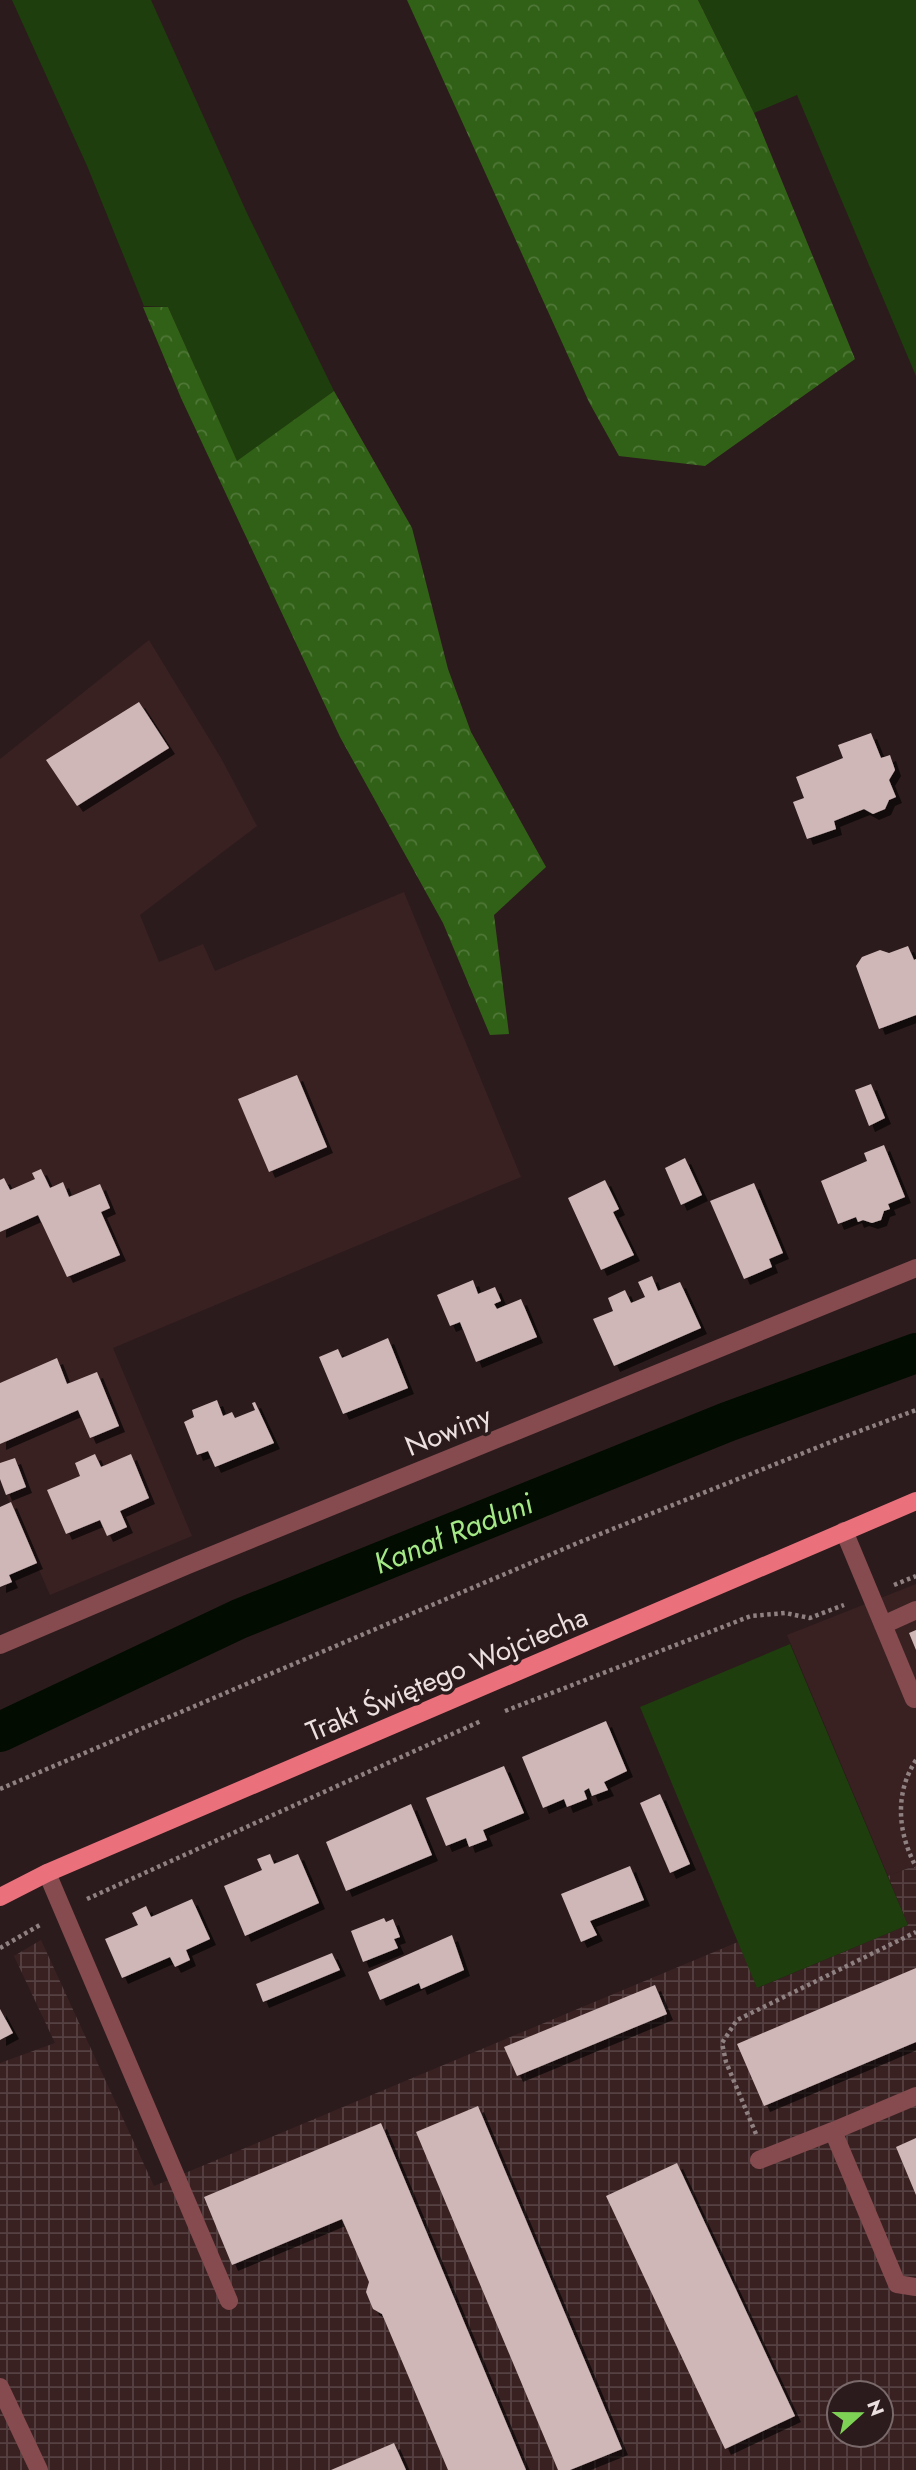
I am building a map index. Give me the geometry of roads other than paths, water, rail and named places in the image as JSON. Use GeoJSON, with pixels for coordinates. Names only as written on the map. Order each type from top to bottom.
{"type":"FeatureCollection","features":[{"type":"Feature","properties":{"kind":"main road","name":"Trakt Świętego Wojciecha"},"geometry":{"type":"LineString","coordinates":[[0,1897],[47,1873],[916,1501]]}},
{"type":"Feature","properties":{"kind":"street","name":"Nowiny"},"geometry":{"type":"LineString","coordinates":[[0,1645],[188,1565],[916,1268]]}},
{"type":"Feature","properties":{"kind":"street"},"geometry":{"type":"LineString","coordinates":[[844,1531],[869,1595],[914,1699],[916,1698]]}},
{"type":"Feature","properties":{"kind":"street"},"geometry":{"type":"LineString","coordinates":[[883,1626],[916,1611]]}},
{"type":"Feature","properties":{"kind":"street"},"geometry":{"type":"LineString","coordinates":[[47,1873],[229,2301]]}},
{"type":"Feature","properties":{"kind":"street"},"geometry":{"type":"LineString","coordinates":[[762,2159],[916,2096]]}},
{"type":"Feature","properties":{"kind":"street"},"geometry":{"type":"LineString","coordinates":[[833,2131],[897,2284],[916,2287]]}},
{"type":"Feature","properties":{"kind":"street"},"geometry":{"type":"LineString","coordinates":[[0,2387],[39,2470]]}},
{"type":"Feature","properties":{"kind":"waterway","name":"Kanał Raduni"},"geometry":{"type":"LineString","coordinates":[[0,1732],[239,1619],[727,1422],[916,1353]]}}]}
